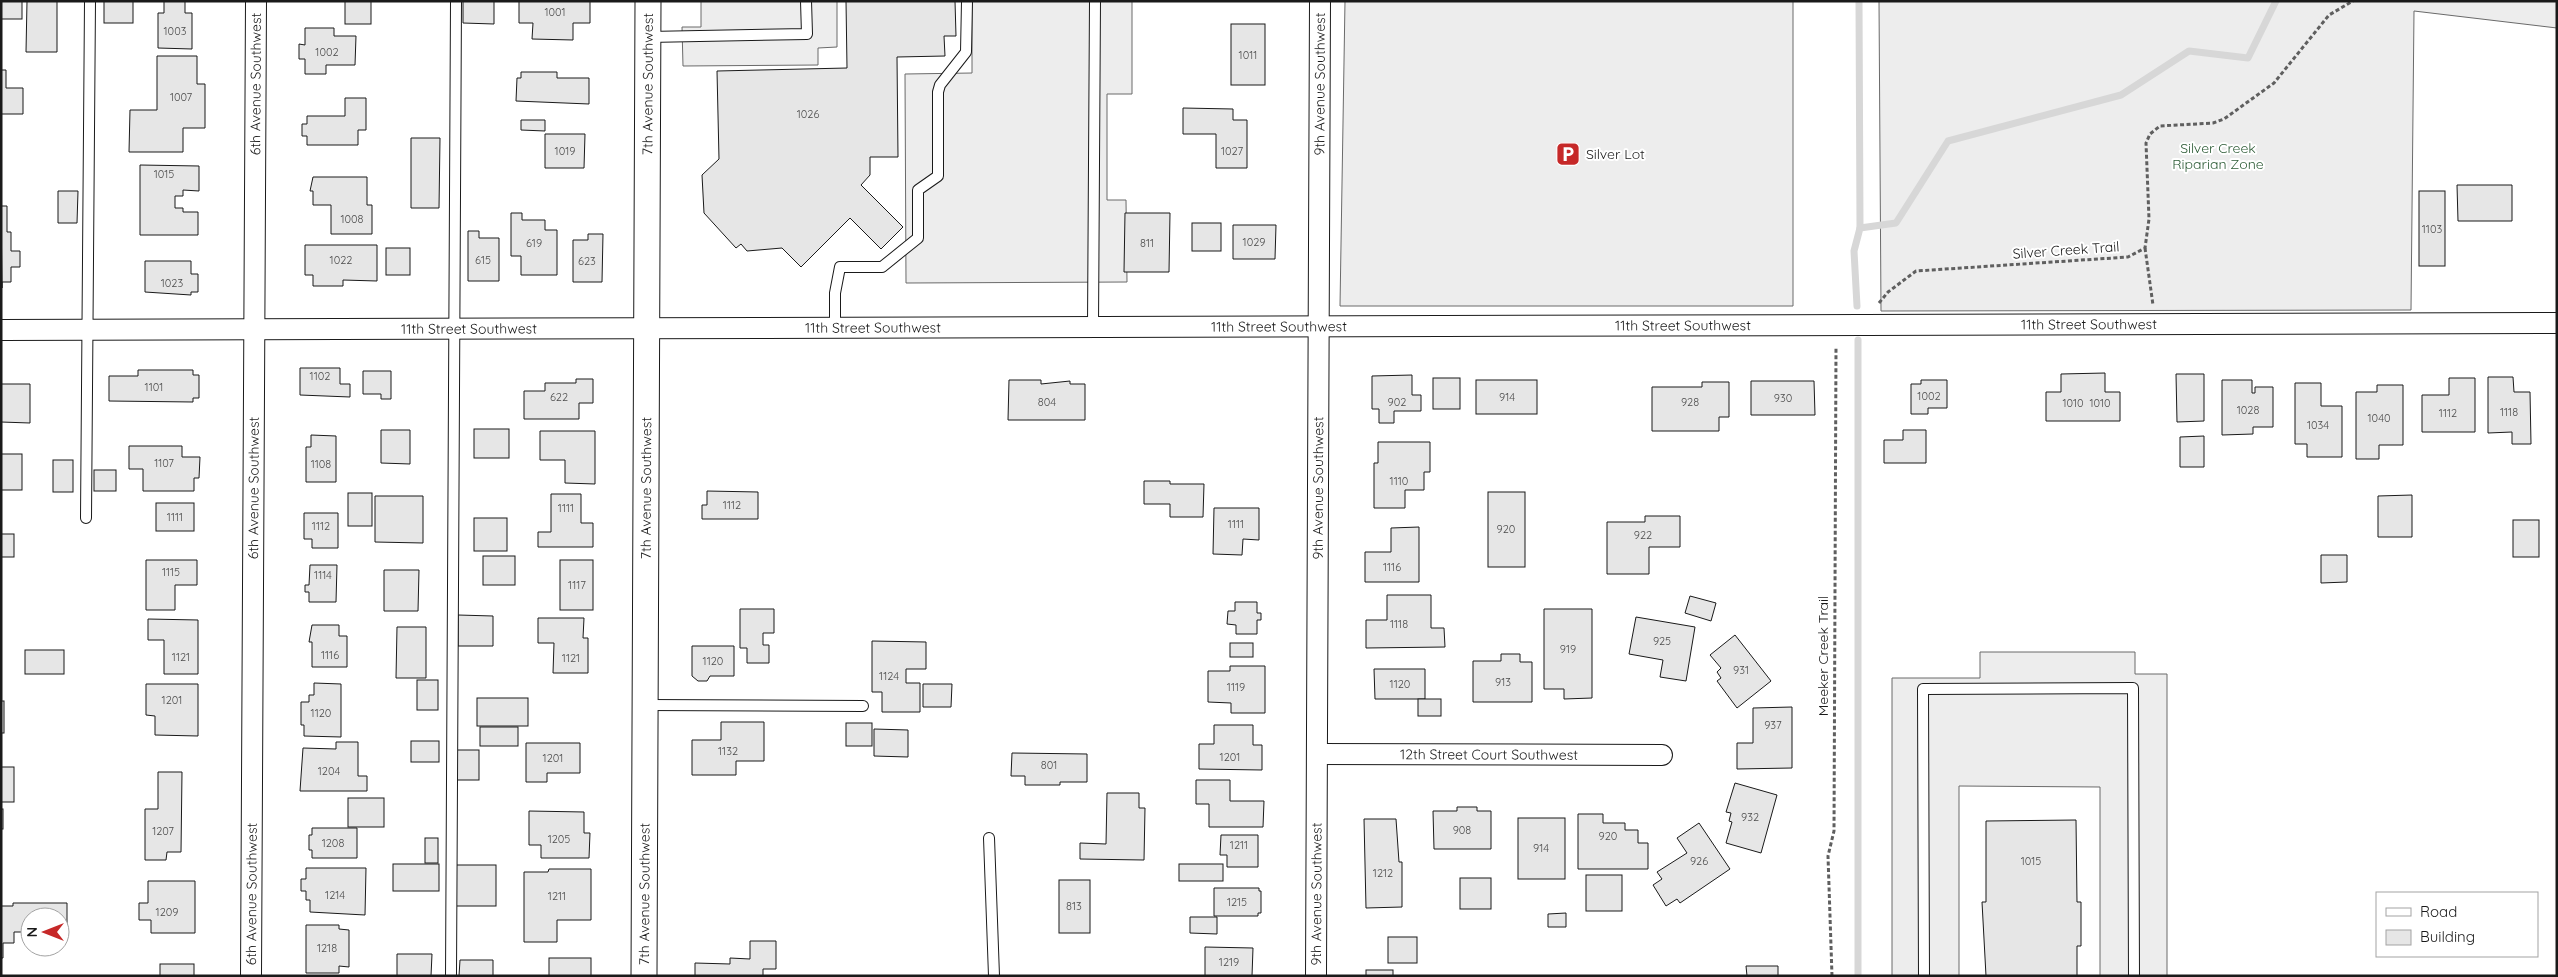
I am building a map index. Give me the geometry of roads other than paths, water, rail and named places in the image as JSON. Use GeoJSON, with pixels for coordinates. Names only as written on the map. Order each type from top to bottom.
{"type":"FeatureCollection","features":[{"type":"Feature","properties":{"kind":"street","name":"6th Avenue Southwest"},"geometry":{"type":"LineString","coordinates":[[251,976],[256,1]]}},
{"type":"Feature","properties":{"kind":"street","name":"7th Avenue Southwest"},"geometry":{"type":"LineString","coordinates":[[644,976],[648,1]]}},
{"type":"Feature","properties":{"kind":"street","name":"9th Avenue Southwest"},"geometry":{"type":"LineString","coordinates":[[1316,976],[1320,1]]}},
{"type":"Feature","properties":{"kind":"street","name":"11th Street Southwest"},"geometry":{"type":"LineString","coordinates":[[1,330],[646,330],[1319,325],[2557,322]]}},
{"type":"Feature","properties":{"kind":"street","name":"12th Street Court Southwest"},"geometry":{"type":"LineString","coordinates":[[1317,754],[1662,755]]}},
{"type":"Feature","properties":{"kind":"lane"},"geometry":{"type":"LineString","coordinates":[[86,518],[90,1]]}},
{"type":"Feature","properties":{"kind":"lane"},"geometry":{"type":"LineString","coordinates":[[451,976],[456,1]]}},
{"type":"Feature","properties":{"kind":"lane"},"geometry":{"type":"LineString","coordinates":[[648,36],[807,34],[806,1]]}},
{"type":"Feature","properties":{"kind":"lane"},"geometry":{"type":"LineString","coordinates":[[835,328],[836,293],[840,267],[882,267],[918,238],[918,190],[938,176],[938,92],[940,85],[966,52],[966,1]]}},
{"type":"Feature","properties":{"kind":"lane"},"geometry":{"type":"LineString","coordinates":[[1093,326],[1095,1]]}},
{"type":"Feature","properties":{"kind":"lane"},"geometry":{"type":"LineString","coordinates":[[1924,976],[1923,689],[2123,688],[2133,688],[2134,976]]}},
{"type":"Feature","properties":{"kind":"lane"},"geometry":{"type":"LineString","coordinates":[[645,706],[863,706]]}},
{"type":"Feature","properties":{"kind":"lane"},"geometry":{"type":"LineString","coordinates":[[989,838],[994,976]]}},
{"type":"Feature","properties":{"kind":"waterway"},"geometry":{"type":"LineString","coordinates":[[1859,1],[1860,228]]}},
{"type":"Feature","properties":{"kind":"waterway"},"geometry":{"type":"LineString","coordinates":[[1857,306],[1854,251],[1860,228],[1896,223],[1948,141],[2121,95],[2189,51],[2248,58],[2276,1]]}},
{"type":"Feature","properties":{"kind":"waterway"},"geometry":{"type":"LineString","coordinates":[[1858,340],[1858,976]]}},
{"type":"Feature","properties":{"kind":"place","name":"Silver Lot"},"geometry":{"type":"Point","coordinates":[1568,154]}},
{"type":"Feature","properties":{"kind":"park label","name":"Silver Creek Riparian Zone"},"geometry":{"type":"Point","coordinates":[2218,156]}}]}
